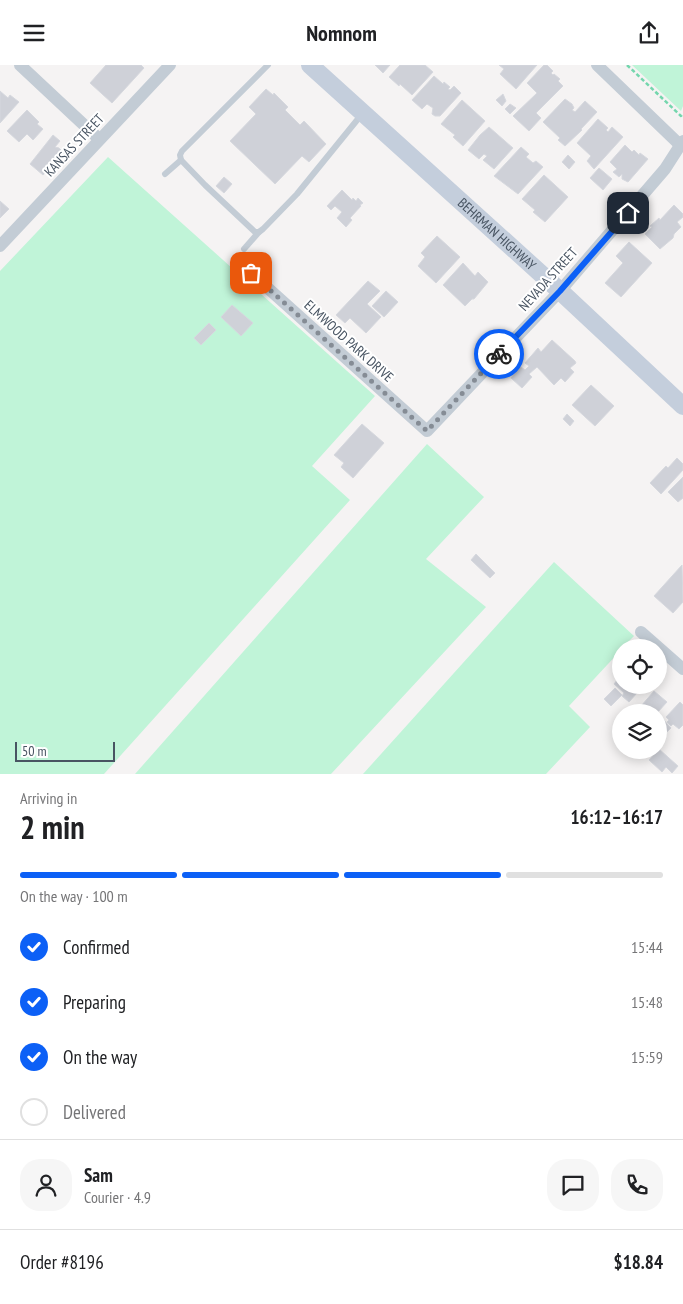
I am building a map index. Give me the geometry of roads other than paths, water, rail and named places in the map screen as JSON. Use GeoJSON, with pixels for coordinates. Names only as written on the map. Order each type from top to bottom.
{"type":"FeatureCollection","features":[{"type":"Feature","properties":{"kind":"street"},"geometry":{"type":"LineString","coordinates":[[20,65],[99,139]]}},
{"type":"Feature","properties":{"kind":"street","name":"KANSAS STREET"},"geometry":{"type":"LineString","coordinates":[[0,246],[170,65]]}},
{"type":"Feature","properties":{"kind":"street","name":"BEHRMAN HIGHWAY"},"geometry":{"type":"LineString","coordinates":[[310,65],[560,291],[683,406]]}},
{"type":"Feature","properties":{"kind":"street"},"geometry":{"type":"LineString","coordinates":[[597,65],[682,144]]}},
{"type":"Feature","properties":{"kind":"street","name":"NEVADA STREET"},"geometry":{"type":"LineString","coordinates":[[427,431],[560,291],[665,169],[682,144]]}},
{"type":"Feature","properties":{"kind":"street","name":"ELMWOOD PARK DRIVE"},"geometry":{"type":"LineString","coordinates":[[251,273],[427,431]]}},
{"type":"Feature","properties":{"kind":"street"},"geometry":{"type":"LineString","coordinates":[[641,632],[683,669]]}},
{"type":"Feature","properties":{"kind":"lane"},"geometry":{"type":"LineString","coordinates":[[259,232],[255,232],[205,185],[181,160],[180,155],[268,65]]}},
{"type":"Feature","properties":{"kind":"lane"},"geometry":{"type":"LineString","coordinates":[[244,249],[297,194],[362,113]]}},
{"type":"Feature","properties":{"kind":"lane"},"geometry":{"type":"LineString","coordinates":[[165,174],[181,160]]}}]}
